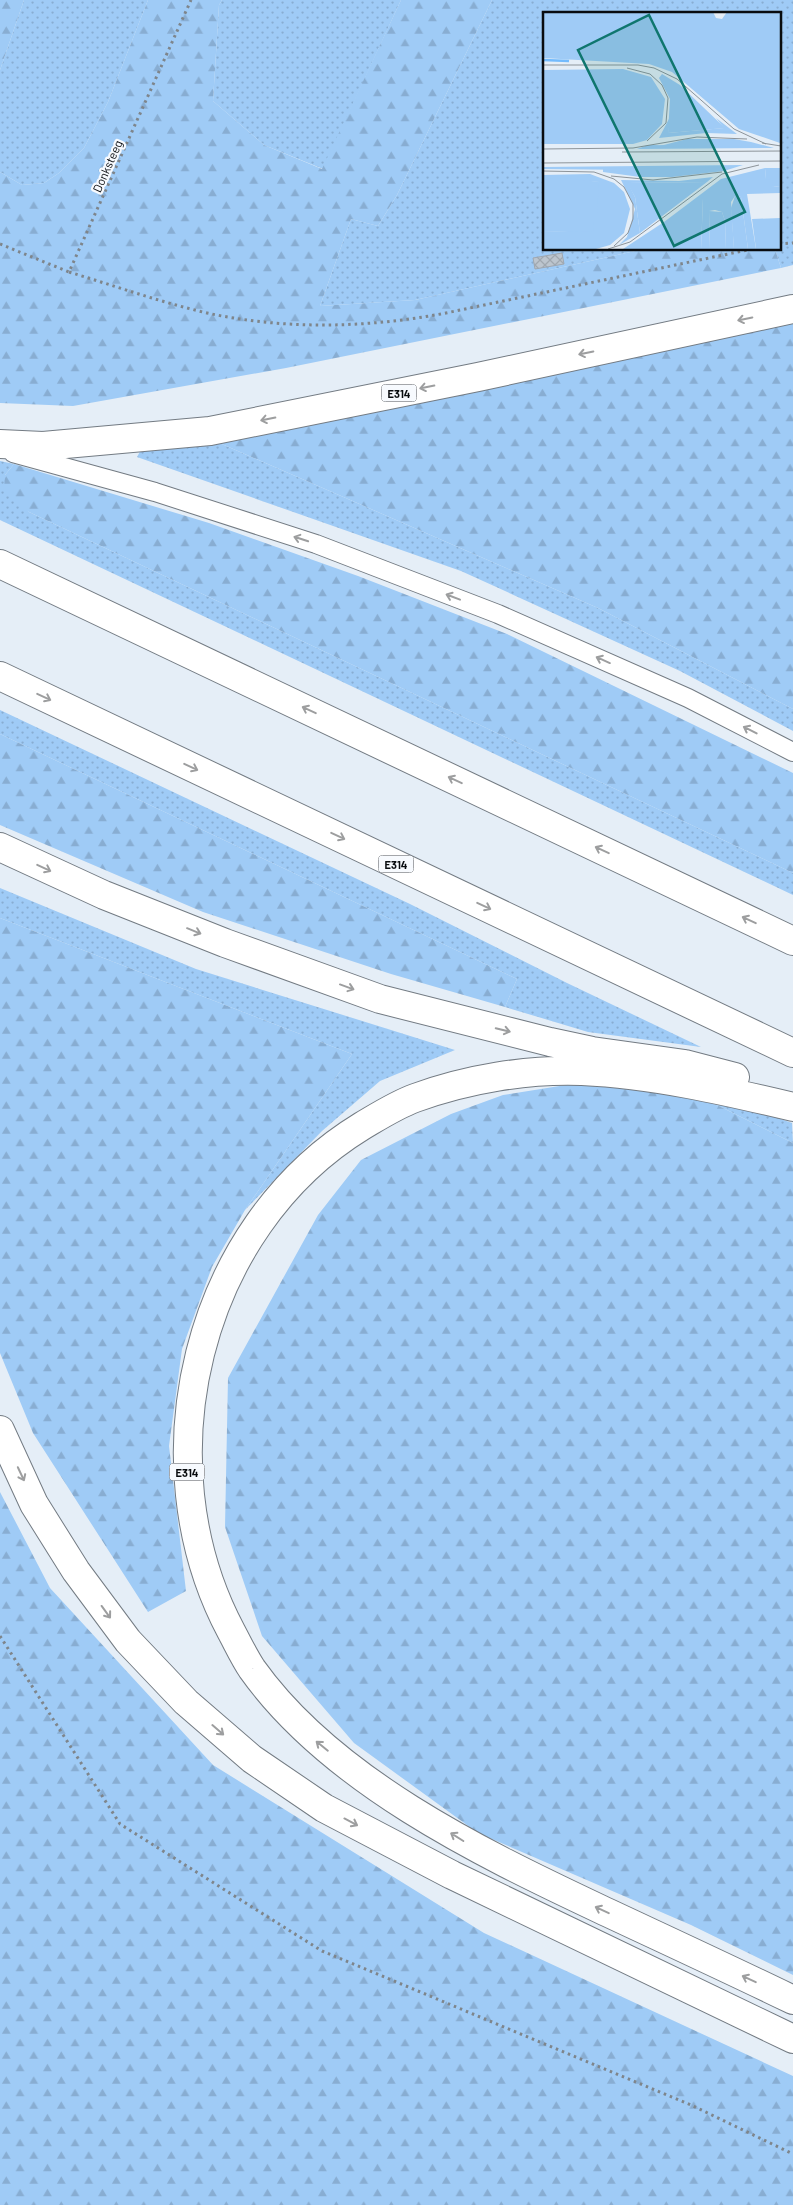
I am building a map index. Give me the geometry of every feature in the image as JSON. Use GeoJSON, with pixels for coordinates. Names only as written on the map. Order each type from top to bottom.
{"type":"FeatureCollection","features":[{"type":"Feature","properties":{"kind":"highway","name":"E314"},"geometry":{"type":"LineString","coordinates":[[0,444],[43,446],[210,430],[478,377],[793,309]]}},
{"type":"Feature","properties":{"kind":"highway"},"geometry":{"type":"LineString","coordinates":[[0,564],[793,941]]}},
{"type":"Feature","properties":{"kind":"highway","name":"E314"},"geometry":{"type":"LineString","coordinates":[[0,676],[793,1053]]}},
{"type":"Feature","properties":{"kind":"highway"},"geometry":{"type":"LineString","coordinates":[[0,847],[104,895],[225,943],[380,999],[592,1051],[685,1064],[732,1076],[793,1102]]}},
{"type":"Feature","properties":{"kind":"highway","name":"E314"},"geometry":{"type":"LineString","coordinates":[[793,1107],[723,1091],[627,1076],[582,1071],[540,1072],[491,1078],[412,1099],[338,1140],[304,1169],[268,1210],[248,1238],[234,1264],[204,1336],[188,1418],[187,1476],[191,1512],[199,1550],[222,1613],[250,1666],[286,1712],[318,1743],[359,1774],[466,1843],[793,2000]]}},
{"type":"Feature","properties":{"kind":"highway"},"geometry":{"type":"LineString","coordinates":[[0,1430],[34,1504],[76,1572],[128,1642],[186,1702],[252,1759],[324,1808],[452,1875],[793,2039]]}},
{"type":"Feature","properties":{"kind":"lane"},"geometry":{"type":"LineString","coordinates":[[0,449],[155,492],[316,544],[507,618],[688,698],[793,752]]}},
{"type":"Feature","properties":{"kind":"path","name":"Donksteeg"},"geometry":{"type":"LineString","coordinates":[[69,272],[191,0]]}},
{"type":"Feature","properties":{"kind":"path"},"geometry":{"type":"LineString","coordinates":[[780,244],[793,243]]}},
{"type":"Feature","properties":{"kind":"path"},"geometry":{"type":"LineString","coordinates":[[0,244],[69,272],[208,313],[255,321],[306,325],[352,325],[402,321],[747,250]]}},
{"type":"Feature","properties":{"kind":"path"},"geometry":{"type":"LineString","coordinates":[[0,1636],[120,1824],[322,1951],[691,2105],[793,2154]]}},
{"type":"Feature","properties":{"kind":"green space"},"geometry":{"type":"Polygon","coordinates":[[[0,0],[24,0],[0,70],[0,0]]]}},
{"type":"Feature","properties":{"kind":"green space"},"geometry":{"type":"Polygon","coordinates":[[[24,0],[148,0],[108,102],[84,148],[59,173],[44,183],[22,185],[0,172],[0,70],[24,0]]]}},
{"type":"Feature","properties":{"kind":"green space"},"geometry":{"type":"Polygon","coordinates":[[[148,0],[222,0],[219,5],[213,101],[264,145],[322,169],[401,0],[492,0],[397,195],[378,226],[351,219],[320,306],[415,300],[640,250],[775,250],[781,268],[286,368],[73,406],[0,403],[0,172],[22,185],[44,183],[59,173],[84,148],[108,102],[148,0]]]}},
{"type":"Feature","properties":{"kind":"green space"},"geometry":{"type":"Polygon","coordinates":[[[222,0],[401,0],[323,169],[264,145],[213,101],[219,5],[222,0]]]}},
{"type":"Feature","properties":{"kind":"green space"},"geometry":{"type":"Polygon","coordinates":[[[492,0],[793,0],[793,265],[781,268],[775,250],[780,250],[780,12],[543,12],[543,250],[640,250],[415,300],[320,306],[351,219],[378,226],[397,195],[492,0]]]}},
{"type":"Feature","properties":{"kind":"green space"},"geometry":{"type":"Polygon","coordinates":[[[793,320],[793,709],[598,608],[215,441],[793,320]]]}},
{"type":"Feature","properties":{"kind":"green space"},"geometry":{"type":"Polygon","coordinates":[[[215,441],[598,608],[793,709],[793,731],[680,671],[461,571],[137,457],[142,448],[215,441]]]}},
{"type":"Feature","properties":{"kind":"green space"},"geometry":{"type":"Polygon","coordinates":[[[0,461],[14,464],[5,475],[29,512],[793,873],[793,895],[0,520],[0,461]]]}},
{"type":"Feature","properties":{"kind":"green space"},"geometry":{"type":"Polygon","coordinates":[[[14,464],[209,523],[358,576],[507,634],[793,773],[793,873],[29,512],[4,489],[5,475],[14,464]]]}},
{"type":"Feature","properties":{"kind":"green space"},"geometry":{"type":"Polygon","coordinates":[[[0,710],[410,904],[567,983],[701,1047],[588,1032],[505,1007],[517,979],[0,734],[0,710]]]}},
{"type":"Feature","properties":{"kind":"green space"},"geometry":{"type":"Polygon","coordinates":[[[0,734],[517,979],[505,1007],[391,974],[203,912],[0,825],[0,734]]]}},
{"type":"Feature","properties":{"kind":"green space"},"geometry":{"type":"Polygon","coordinates":[[[0,888],[196,969],[455,1050],[380,1081],[322,1131],[245,1210],[352,1054],[0,918],[0,888]]]}},
{"type":"Feature","properties":{"kind":"green space"},"geometry":{"type":"Polygon","coordinates":[[[0,918],[352,1054],[245,1210],[212,1267],[182,1349],[169,1446],[186,1591],[148,1612],[33,1433],[0,1353],[0,918]]]}},
{"type":"Feature","properties":{"kind":"green space"},"geometry":{"type":"Polygon","coordinates":[[[572,1084],[663,1087],[719,1106],[793,1143],[793,1975],[691,1925],[478,1833],[354,1743],[262,1636],[225,1527],[228,1378],[318,1215],[361,1160],[451,1114],[503,1095],[572,1084]]]}},
{"type":"Feature","properties":{"kind":"green space"},"geometry":{"type":"Polygon","coordinates":[[[663,1087],[718,1097],[792,1123],[793,1143],[719,1106],[663,1087]]]}},
{"type":"Feature","properties":{"kind":"green space"},"geometry":{"type":"Polygon","coordinates":[[[0,1492],[50,1588],[213,1765],[484,1933],[793,2076],[793,2205],[0,2205],[0,1492]]]}},
{"type":"Feature","properties":{"kind":"building"},"geometry":{"type":"Polygon","coordinates":[[[562,253],[564,264],[535,269],[533,258],[562,253]]]}}]}
